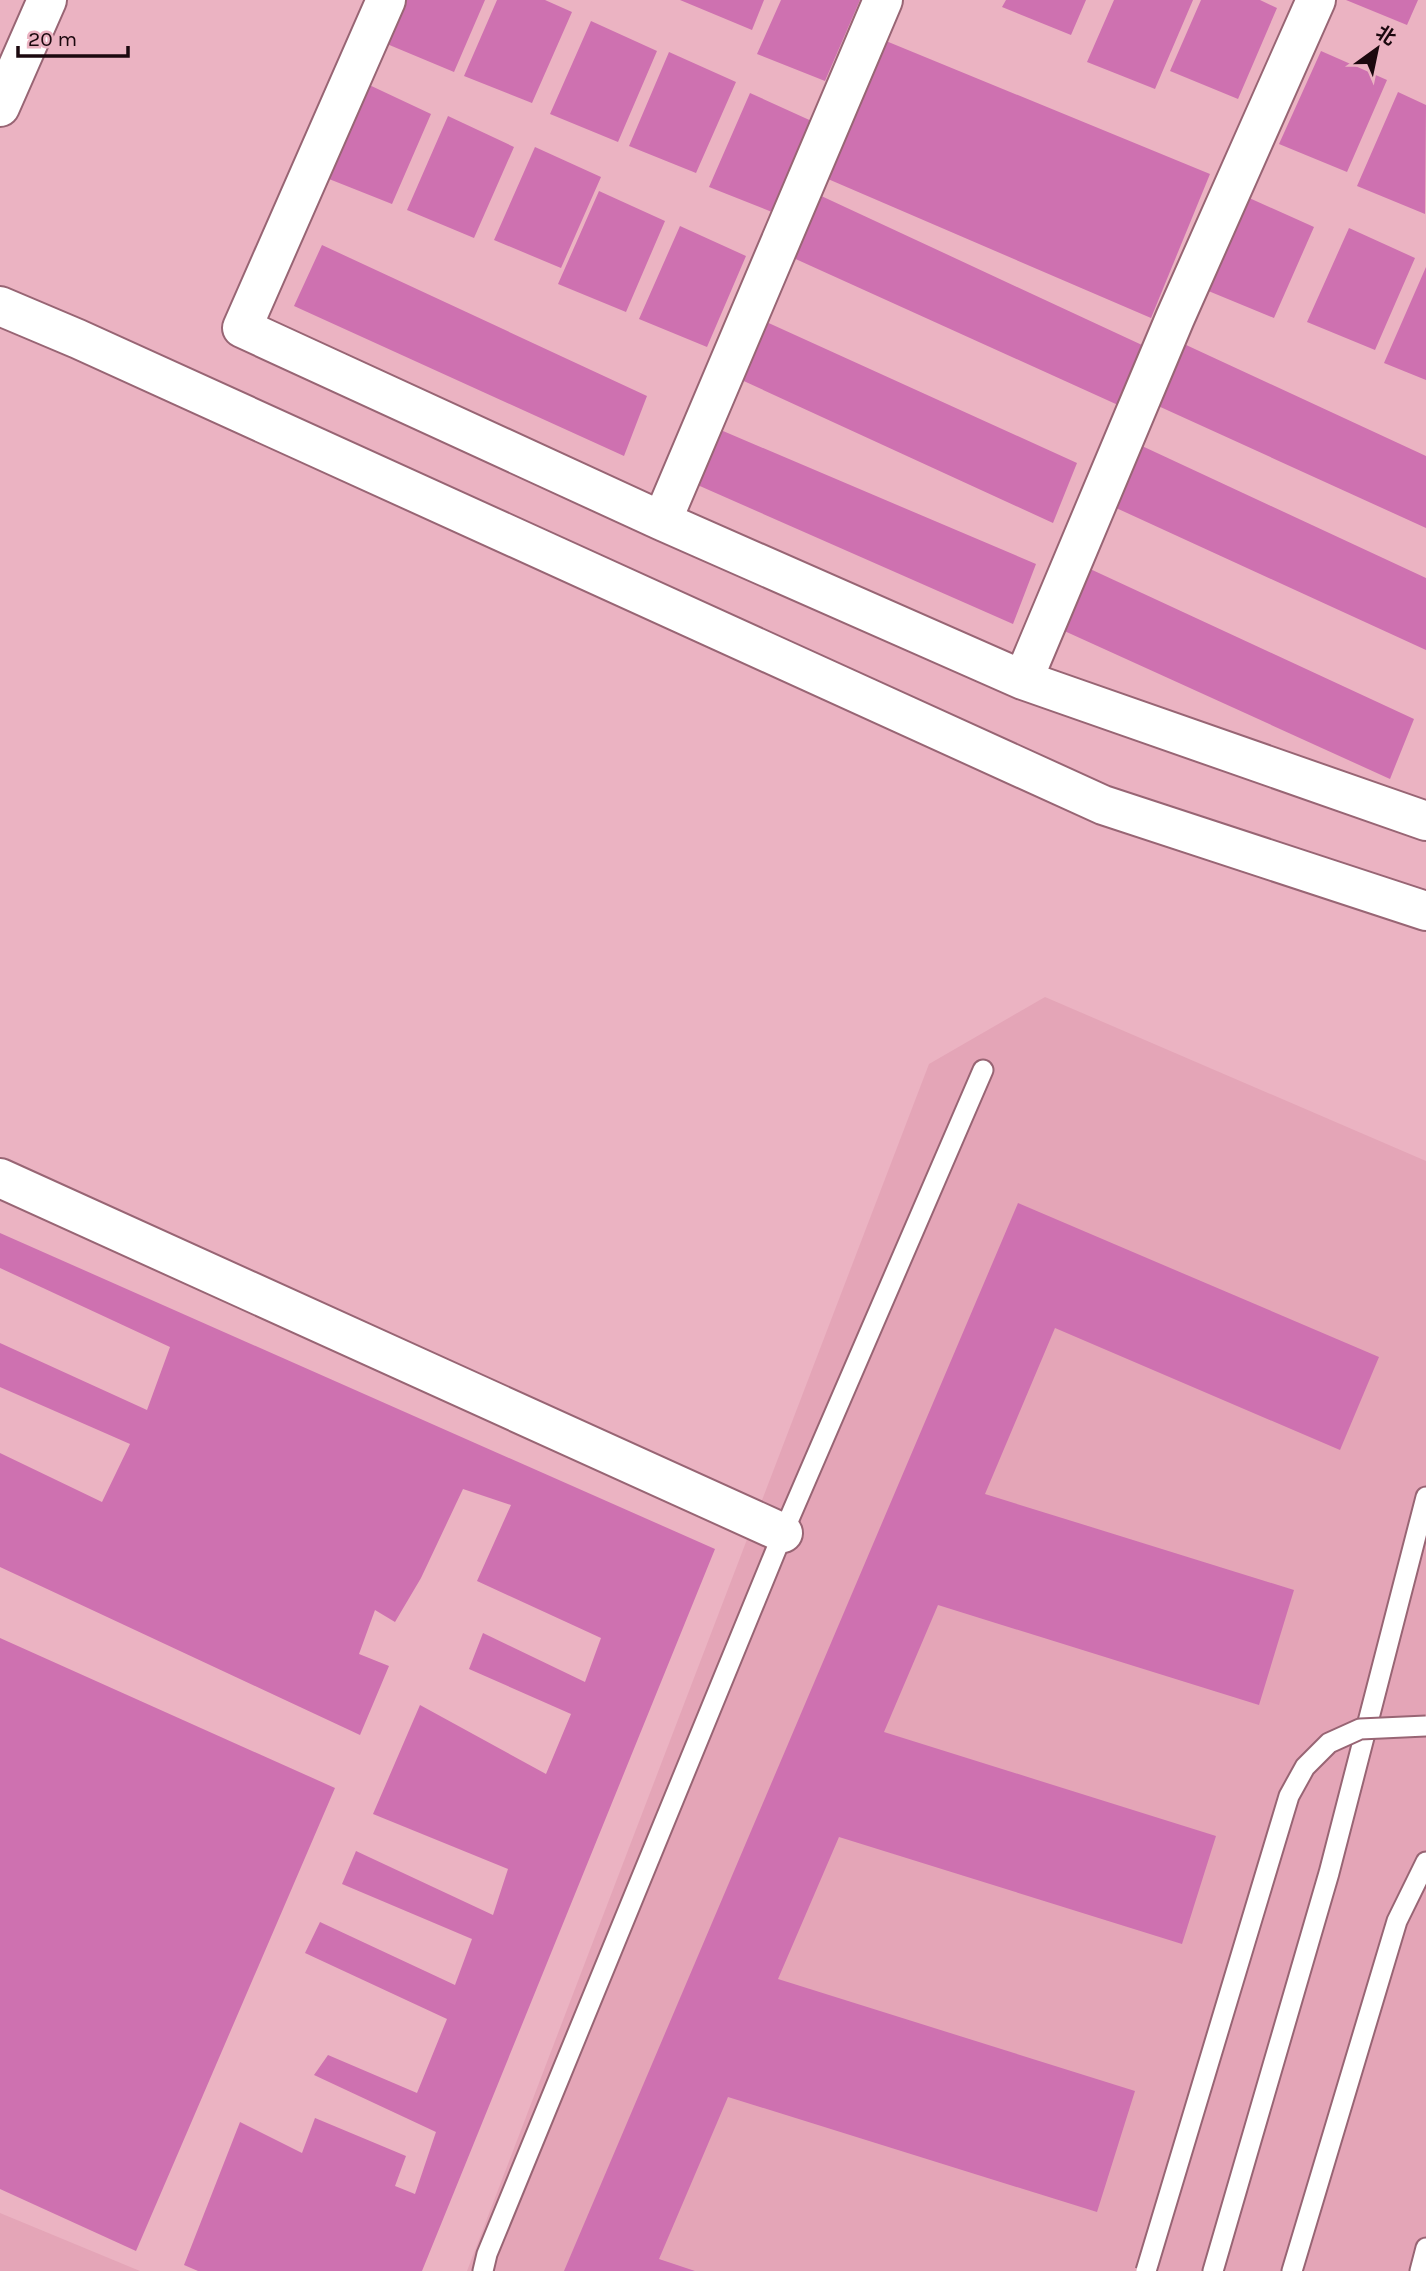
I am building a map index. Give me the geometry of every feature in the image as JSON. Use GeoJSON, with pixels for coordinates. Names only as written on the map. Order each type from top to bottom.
{"type":"FeatureCollection","features":[{"type":"Feature","properties":{"kind":"street"},"geometry":{"type":"LineString","coordinates":[[0,107],[47,0]]}},
{"type":"Feature","properties":{"kind":"street"},"geometry":{"type":"LineString","coordinates":[[386,0],[242,328],[662,521],[1023,680],[1426,821]]}},
{"type":"Feature","properties":{"kind":"street"},"geometry":{"type":"LineString","coordinates":[[662,521],[883,0]]}},
{"type":"Feature","properties":{"kind":"street"},"geometry":{"type":"LineString","coordinates":[[1023,680],[1175,318],[1316,0]]}},
{"type":"Feature","properties":{"kind":"street"},"geometry":{"type":"LineString","coordinates":[[0,306],[79,339],[1103,805],[1426,911]]}},
{"type":"Feature","properties":{"kind":"street"},"geometry":{"type":"LineString","coordinates":[[0,1178],[783,1533]]}},
{"type":"Feature","properties":{"kind":"lane"},"geometry":{"type":"LineString","coordinates":[[483,2271],[487,2254],[783,1533],[983,1070]]}},
{"type":"Feature","properties":{"kind":"lane"},"geometry":{"type":"LineString","coordinates":[[1213,2271],[1329,1873],[1426,1497]]}},
{"type":"Feature","properties":{"kind":"lane"},"geometry":{"type":"LineString","coordinates":[[1146,2271],[1289,1797],[1304,1767],[1329,1744],[1360,1729],[1426,1726]]}},
{"type":"Feature","properties":{"kind":"lane"},"geometry":{"type":"LineString","coordinates":[[1292,2271],[1397,1921],[1426,1862]]}},
{"type":"Feature","properties":{"kind":"lane"},"geometry":{"type":"LineString","coordinates":[[1420,2271],[1426,2248]]}},
{"type":"Feature","properties":{"kind":"shaded area"},"geometry":{"type":"Polygon","coordinates":[[[1045,997],[1426,1161],[1426,2271],[467,2271],[929,1064],[1045,997]]]}},
{"type":"Feature","properties":{"kind":"shaded area"},"geometry":{"type":"Polygon","coordinates":[[[0,2213],[140,2271],[0,2271],[0,2213]]]}},
{"type":"Feature","properties":{"kind":"building"},"geometry":{"type":"Polygon","coordinates":[[[406,0],[485,0],[454,72],[387,44],[406,0]]]}},
{"type":"Feature","properties":{"kind":"building"},"geometry":{"type":"Polygon","coordinates":[[[497,0],[545,0],[572,12],[532,103],[464,76],[497,0]]]}},
{"type":"Feature","properties":{"kind":"building"},"geometry":{"type":"Polygon","coordinates":[[[680,0],[764,0],[752,30],[680,0]]]}},
{"type":"Feature","properties":{"kind":"building"},"geometry":{"type":"Polygon","coordinates":[[[781,0],[860,0],[825,81],[757,54],[781,0]]]}},
{"type":"Feature","properties":{"kind":"building"},"geometry":{"type":"Polygon","coordinates":[[[1006,0],[1086,0],[1071,35],[1002,7],[1006,0]]]}},
{"type":"Feature","properties":{"kind":"building"},"geometry":{"type":"Polygon","coordinates":[[[1114,0],[1193,0],[1155,89],[1087,62],[1114,0]]]}},
{"type":"Feature","properties":{"kind":"building"},"geometry":{"type":"Polygon","coordinates":[[[1201,0],[1260,0],[1277,8],[1238,99],[1170,71],[1201,0]]]}},
{"type":"Feature","properties":{"kind":"building"},"geometry":{"type":"Polygon","coordinates":[[[1346,0],[1418,0],[1407,25],[1346,0]]]}},
{"type":"Feature","properties":{"kind":"building"},"geometry":{"type":"Polygon","coordinates":[[[591,21],[657,51],[618,142],[550,114],[591,21]]]}},
{"type":"Feature","properties":{"kind":"building"},"geometry":{"type":"Polygon","coordinates":[[[886,41],[1210,174],[1151,318],[821,176],[886,41]]]}},
{"type":"Feature","properties":{"kind":"building"},"geometry":{"type":"Polygon","coordinates":[[[1321,51],[1387,80],[1347,172],[1279,144],[1321,51]]]}},
{"type":"Feature","properties":{"kind":"building"},"geometry":{"type":"Polygon","coordinates":[[[669,52],[736,82],[696,173],[629,146],[669,52]]]}},
{"type":"Feature","properties":{"kind":"building"},"geometry":{"type":"Polygon","coordinates":[[[365,83],[431,114],[392,204],[324,177],[365,83]]]}},
{"type":"Feature","properties":{"kind":"building"},"geometry":{"type":"Polygon","coordinates":[[[1398,92],[1426,105],[1425,214],[1357,186],[1398,92]]]}},
{"type":"Feature","properties":{"kind":"building"},"geometry":{"type":"Polygon","coordinates":[[[750,93],[816,123],[777,214],[709,187],[750,93]]]}},
{"type":"Feature","properties":{"kind":"building"},"geometry":{"type":"Polygon","coordinates":[[[448,116],[514,147],[474,238],[407,210],[448,116]]]}},
{"type":"Feature","properties":{"kind":"building"},"geometry":{"type":"Polygon","coordinates":[[[535,147],[601,177],[561,268],[494,240],[535,147]]]}},
{"type":"Feature","properties":{"kind":"building"},"geometry":{"type":"Polygon","coordinates":[[[599,191],[665,221],[626,312],[558,284],[599,191]]]}},
{"type":"Feature","properties":{"kind":"building"},"geometry":{"type":"Polygon","coordinates":[[[817,194],[1142,345],[1118,405],[789,256],[817,194]]]}},
{"type":"Feature","properties":{"kind":"building"},"geometry":{"type":"Polygon","coordinates":[[[1247,197],[1314,227],[1274,318],[1206,290],[1247,197]]]}},
{"type":"Feature","properties":{"kind":"building"},"geometry":{"type":"Polygon","coordinates":[[[680,226],[746,256],[707,347],[639,319],[680,226]]]}},
{"type":"Feature","properties":{"kind":"building"},"geometry":{"type":"Polygon","coordinates":[[[1349,228],[1415,258],[1375,350],[1307,322],[1349,228]]]}},
{"type":"Feature","properties":{"kind":"building"},"geometry":{"type":"Polygon","coordinates":[[[322,245],[647,396],[624,456],[294,306],[322,245]]]}},
{"type":"Feature","properties":{"kind":"building"},"geometry":{"type":"Polygon","coordinates":[[[1426,267],[1426,380],[1384,363],[1426,267]]]}},
{"type":"Feature","properties":{"kind":"building"},"geometry":{"type":"Polygon","coordinates":[[[760,319],[1077,463],[1053,523],[735,377],[760,319]]]}},
{"type":"Feature","properties":{"kind":"building"},"geometry":{"type":"Polygon","coordinates":[[[1184,344],[1426,456],[1426,528],[1156,405],[1184,344]]]}},
{"type":"Feature","properties":{"kind":"building"},"geometry":{"type":"Polygon","coordinates":[[[716,428],[1036,564],[1013,624],[693,483],[716,428]]]}},
{"type":"Feature","properties":{"kind":"building"},"geometry":{"type":"Polygon","coordinates":[[[1142,446],[1426,578],[1426,650],[1114,507],[1142,446]]]}},
{"type":"Feature","properties":{"kind":"building"},"geometry":{"type":"Polygon","coordinates":[[[1088,568],[1414,719],[1390,779],[1060,629],[1088,568]]]}},
{"type":"Feature","properties":{"kind":"building"},"geometry":{"type":"Polygon","coordinates":[[[1018,1203],[1379,1357],[1340,1450],[1055,1328],[985,1494],[1294,1590],[1259,1705],[938,1605],[884,1732],[1216,1836],[1182,1944],[839,1837],[778,1979],[1135,2091],[1097,2212],[728,2097],[659,2259],[695,2271],[564,2271],[1018,1203]]]}},
{"type":"Feature","properties":{"kind":"building"},"geometry":{"type":"Polygon","coordinates":[[[0,1233],[715,1549],[422,2271],[198,2271],[184,2265],[240,2122],[302,2153],[315,2118],[406,2156],[395,2186],[415,2194],[436,2132],[314,2075],[328,2055],[417,2093],[447,2019],[305,1953],[320,1922],[455,1985],[472,1939],[342,1884],[356,1851],[493,1915],[508,1869],[373,1814],[420,1705],[546,1774],[571,1714],[469,1669],[483,1633],[585,1682],[601,1638],[477,1581],[511,1505],[463,1489],[421,1578],[395,1622],[375,1610],[359,1654],[389,1666],[360,1735],[0,1567],[0,1453],[102,1502],[130,1444],[0,1387],[0,1343],[147,1410],[170,1347],[0,1268],[0,1233]]]}},
{"type":"Feature","properties":{"kind":"building"},"geometry":{"type":"Polygon","coordinates":[[[0,1638],[335,1788],[136,2251],[0,2189],[0,1638]]]}}]}
